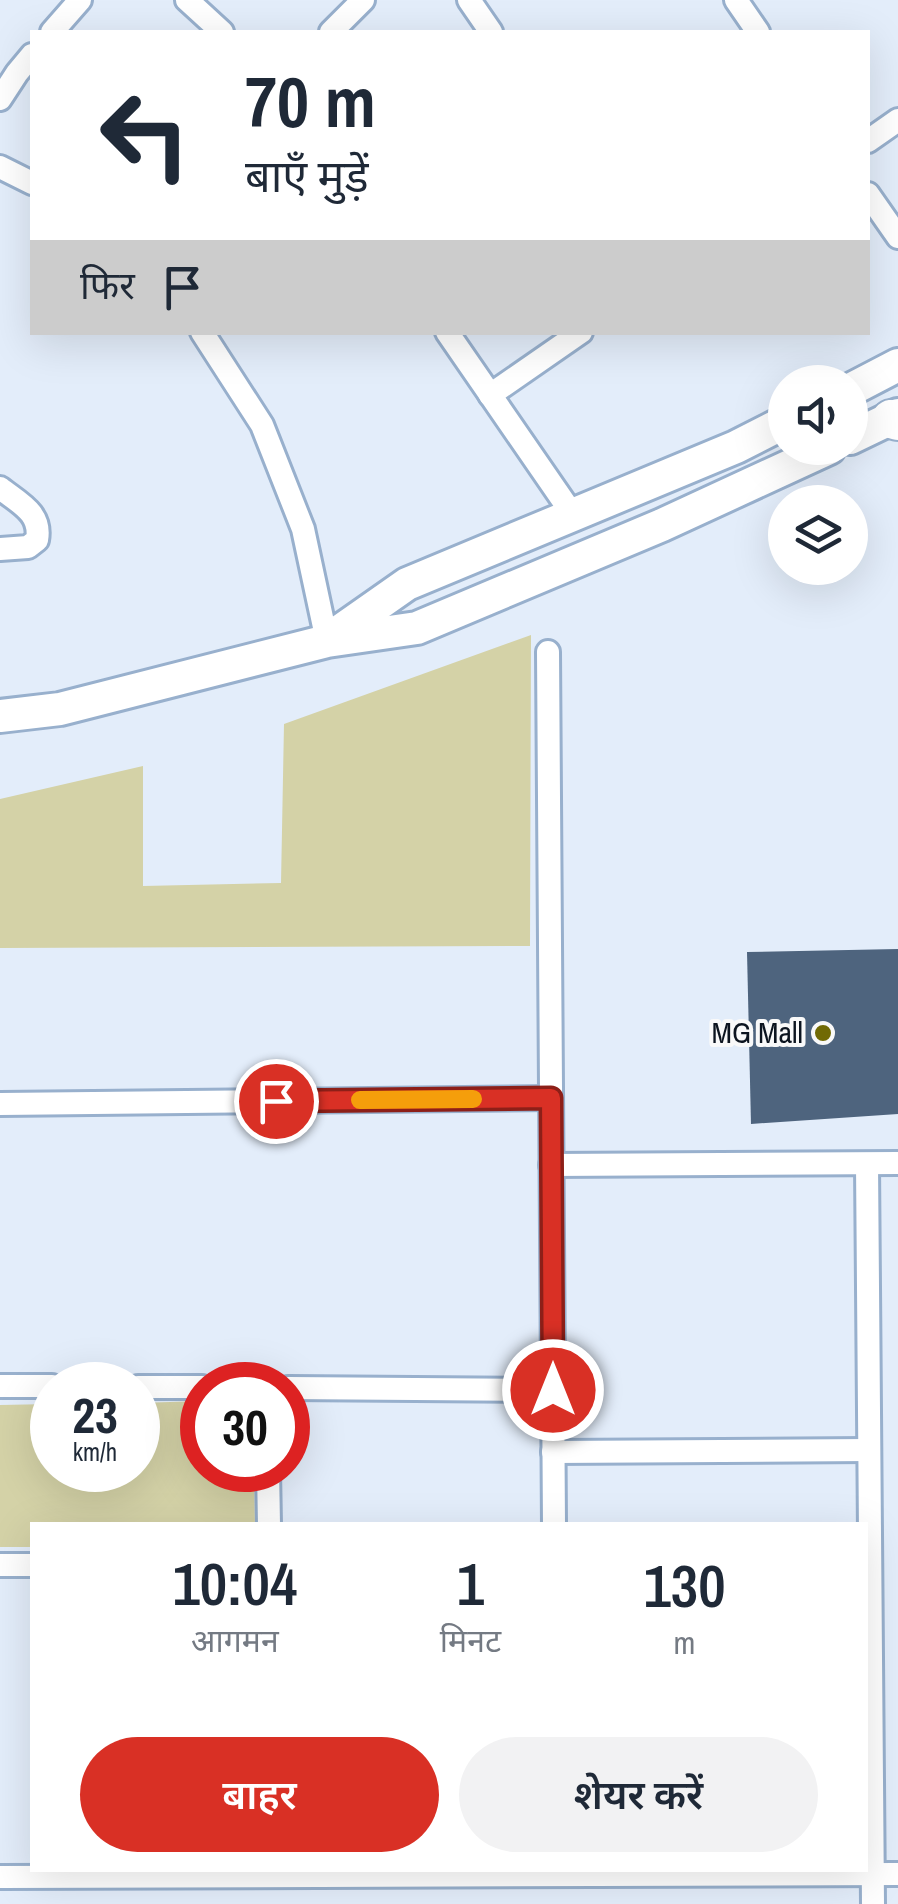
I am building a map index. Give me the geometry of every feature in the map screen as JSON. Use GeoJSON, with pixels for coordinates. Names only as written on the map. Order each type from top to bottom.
{"type":"FeatureCollection","features":[{"type":"Feature","properties":{"kind":"main road"},"geometry":{"type":"LineString","coordinates":[[868,381],[898,365]]}},
{"type":"Feature","properties":{"kind":"main road"},"geometry":{"type":"LineString","coordinates":[[868,430],[896,418]]}},
{"type":"Feature","properties":{"kind":"main road"},"geometry":{"type":"LineString","coordinates":[[327,640],[407,584],[768,431]]}},
{"type":"Feature","properties":{"kind":"main road"},"geometry":{"type":"LineString","coordinates":[[0,716],[60,709],[327,640],[417,628],[791,465]]}},
{"type":"Feature","properties":{"kind":"street"},"geometry":{"type":"LineString","coordinates":[[54,30],[80,0]]}},
{"type":"Feature","properties":{"kind":"street"},"geometry":{"type":"LineString","coordinates":[[188,0],[220,30]]}},
{"type":"Feature","properties":{"kind":"street"},"geometry":{"type":"LineString","coordinates":[[332,30],[363,0]]}},
{"type":"Feature","properties":{"kind":"street"},"geometry":{"type":"LineString","coordinates":[[469,0],[489,30]]}},
{"type":"Feature","properties":{"kind":"street"},"geometry":{"type":"LineString","coordinates":[[745,3],[757,30]]}},
{"type":"Feature","properties":{"kind":"street"},"geometry":{"type":"LineString","coordinates":[[0,99],[30,57]]}},
{"type":"Feature","properties":{"kind":"street"},"geometry":{"type":"LineString","coordinates":[[870,140],[898,120]]}},
{"type":"Feature","properties":{"kind":"street"},"geometry":{"type":"LineString","coordinates":[[0,167],[30,182]]}},
{"type":"Feature","properties":{"kind":"street"},"geometry":{"type":"LineString","coordinates":[[870,197],[898,236]]}},
{"type":"Feature","properties":{"kind":"street"},"geometry":{"type":"LineString","coordinates":[[204,335],[262,425],[303,529],[327,640]]}},
{"type":"Feature","properties":{"kind":"street"},"geometry":{"type":"LineString","coordinates":[[449,335],[573,515]]}},
{"type":"Feature","properties":{"kind":"street"},"geometry":{"type":"LineString","coordinates":[[490,395],[578,335]]}},
{"type":"Feature","properties":{"kind":"street"},"geometry":{"type":"LineString","coordinates":[[0,488],[33,515],[40,526],[37,540],[28,547],[0,550]]}},
{"type":"Feature","properties":{"kind":"street"},"geometry":{"type":"LineString","coordinates":[[548,652],[554,1522]]}},
{"type":"Feature","properties":{"kind":"street"},"geometry":{"type":"LineString","coordinates":[[0,1104],[551,1098]]}},
{"type":"Feature","properties":{"kind":"street"},"geometry":{"type":"LineString","coordinates":[[552,1165],[898,1163]]}},
{"type":"Feature","properties":{"kind":"street"},"geometry":{"type":"LineString","coordinates":[[866,1164],[873,1904]]}},
{"type":"Feature","properties":{"kind":"street"},"geometry":{"type":"LineString","coordinates":[[0,1386],[30,1386]]}},
{"type":"Feature","properties":{"kind":"street"},"geometry":{"type":"LineString","coordinates":[[310,1388],[553,1390]]}},
{"type":"Feature","properties":{"kind":"street"},"geometry":{"type":"LineString","coordinates":[[554,1452],[869,1450]]}},
{"type":"Feature","properties":{"kind":"street"},"geometry":{"type":"LineString","coordinates":[[268,1492],[269,1522]]}},
{"type":"Feature","properties":{"kind":"street"},"geometry":{"type":"LineString","coordinates":[[0,1565],[30,1564]]}},
{"type":"Feature","properties":{"kind":"street"},"geometry":{"type":"LineString","coordinates":[[0,1877],[276,1873],[898,1874]]}},
{"type":"Feature","properties":{"kind":"shaded area"},"geometry":{"type":"Polygon","coordinates":[[[531,635],[530,946],[0,948],[0,799],[143,766],[143,886],[281,883],[284,724],[531,635]]]}},
{"type":"Feature","properties":{"kind":"shaded area"},"geometry":{"type":"Polygon","coordinates":[[[160,1402],[180,1402],[180,1492],[254,1492],[255,1522],[30,1522],[30,1547],[0,1547],[0,1405],[30,1404],[30,1492],[160,1492],[160,1402]]]}},
{"type":"Feature","properties":{"kind":"building","name":"MG Mall"},"geometry":{"type":"Polygon","coordinates":[[[898,949],[898,1114],[751,1124],[747,952],[898,949]]]}},
{"type":"Feature","properties":{"kind":"slow traffic"},"geometry":{"type":"LineString","coordinates":[[360,1100],[473,1099]]}},
{"type":"Feature","properties":{"kind":"place","name":"MG Mall"},"geometry":{"type":"Point","coordinates":[823,1033]}},
{"type":"Feature","properties":{"kind":"route"},"geometry":{"type":"LineString","coordinates":[[276,1101],[551,1098],[553,1390]]}}]}
